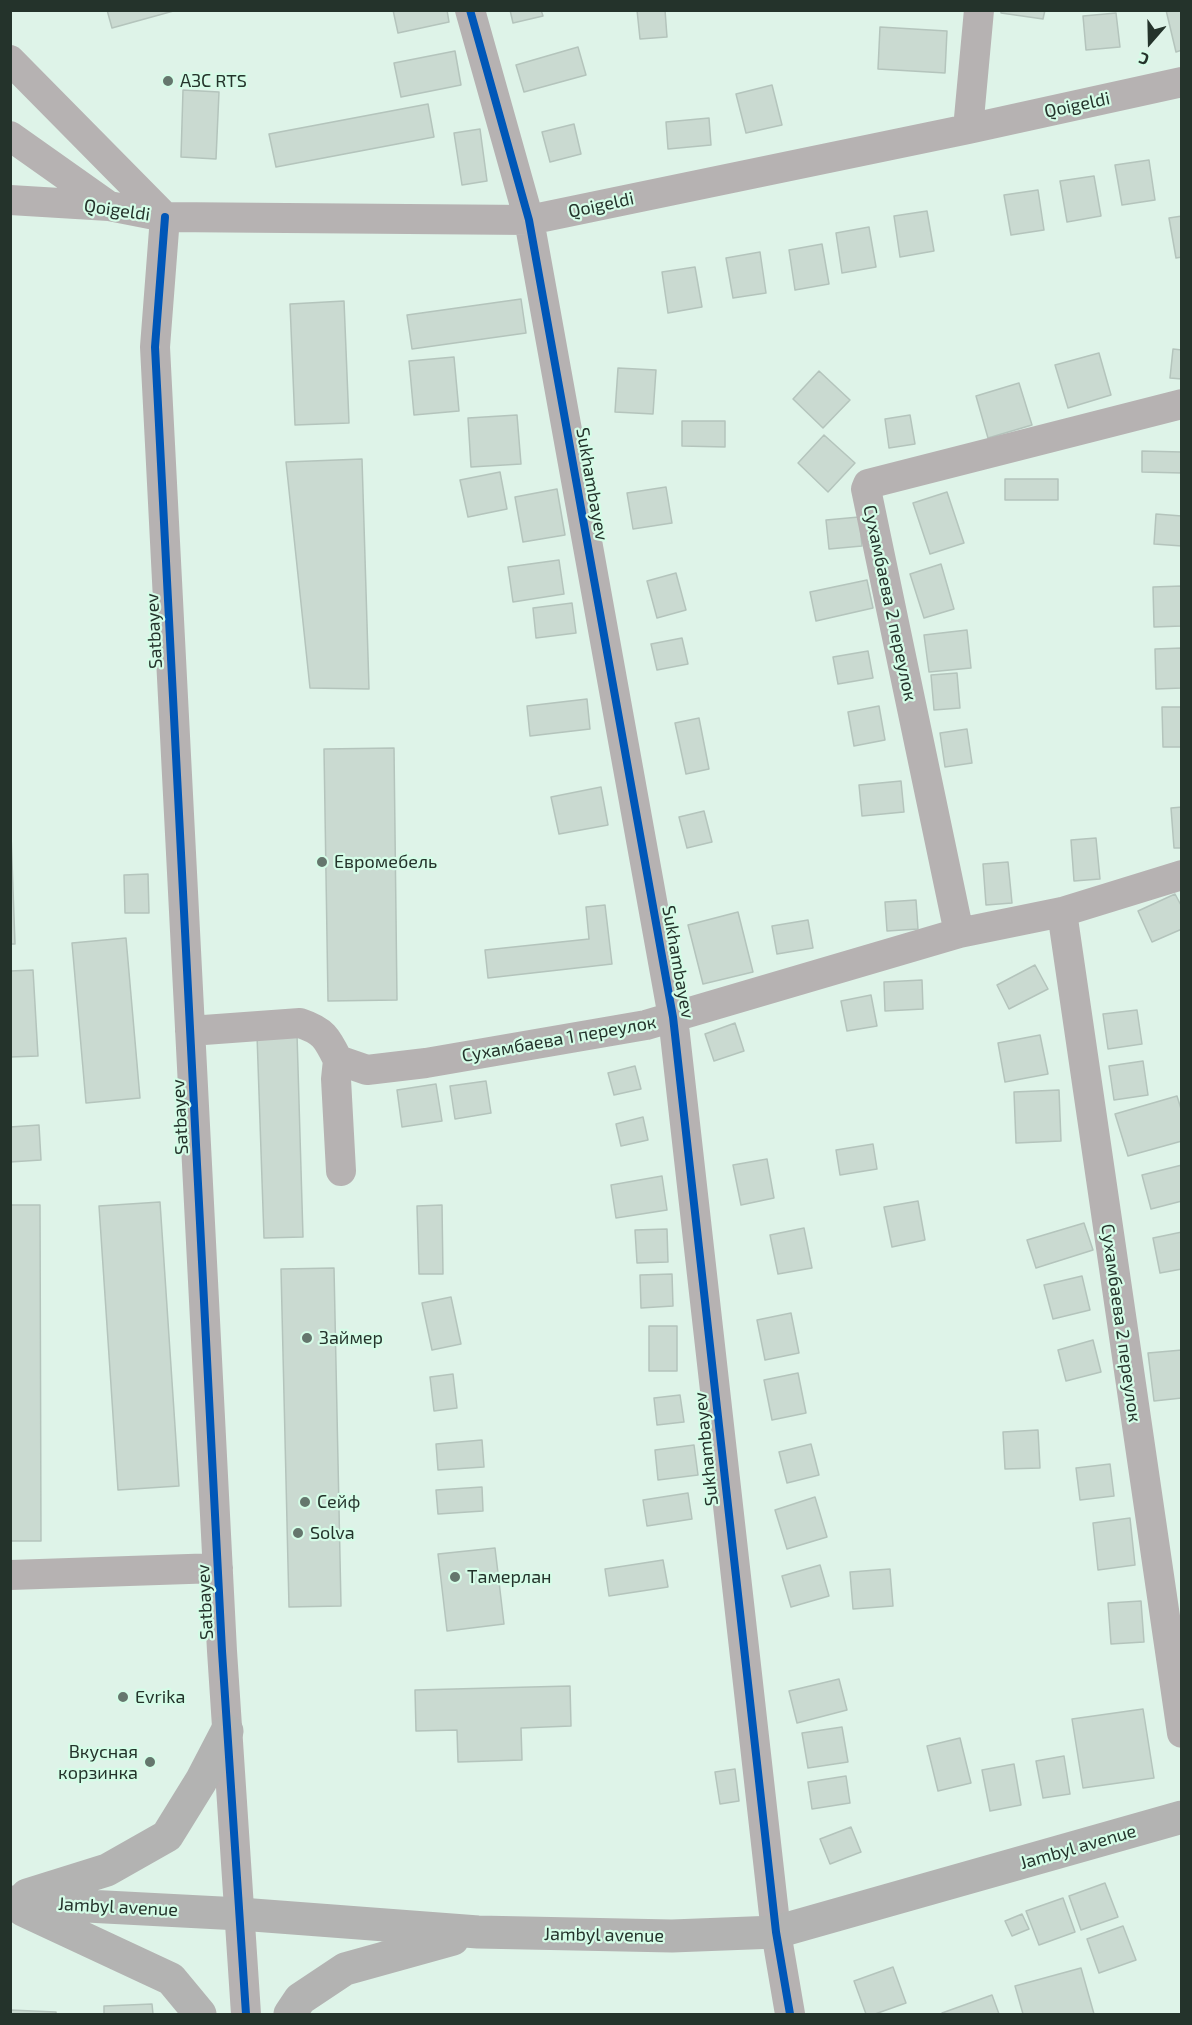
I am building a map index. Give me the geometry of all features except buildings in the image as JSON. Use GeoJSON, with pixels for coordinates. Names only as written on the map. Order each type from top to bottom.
{"type":"FeatureCollection","features":[{"type":"Feature","properties":{"kind":"main road"},"geometry":{"type":"LineString","coordinates":[[10,1902],[106,1870],[167,1836],[201,1781],[227,1731]]}},
{"type":"Feature","properties":{"kind":"main road","name":"Jambyl avenue"},"geometry":{"type":"LineString","coordinates":[[10,1902],[240,1914],[478,1932],[672,1936],[776,1932],[1182,1817]]}},
{"type":"Feature","properties":{"kind":"main road"},"geometry":{"type":"LineString","coordinates":[[10,1902],[171,1979],[200,2014]]}},
{"type":"Feature","properties":{"kind":"main road"},"geometry":{"type":"LineString","coordinates":[[290,2014],[300,1999],[345,1969],[478,1932]]}},
{"type":"Feature","properties":{"kind":"street","name":"Sukhambayev"},"geometry":{"type":"LineString","coordinates":[[470,10],[529,220],[673,1017],[776,1932],[790,2014]]}},
{"type":"Feature","properties":{"kind":"street"},"geometry":{"type":"LineString","coordinates":[[968,129],[980,10]]}},
{"type":"Feature","properties":{"kind":"street"},"geometry":{"type":"LineString","coordinates":[[10,60],[165,217]]}},
{"type":"Feature","properties":{"kind":"street","name":"Qoigeldi"},"geometry":{"type":"LineString","coordinates":[[10,200],[109,206],[165,217],[529,220],[1182,82]]}},
{"type":"Feature","properties":{"kind":"street"},"geometry":{"type":"LineString","coordinates":[[10,136],[109,206]]}},
{"type":"Feature","properties":{"kind":"street","name":"Satbayev"},"geometry":{"type":"LineString","coordinates":[[165,217],[155,347],[218,1568],[246,2014]]}},
{"type":"Feature","properties":{"kind":"street","name":"Сухамбаева 2 переулок"},"geometry":{"type":"LineString","coordinates":[[959,933],[866,489],[868,484],[1182,404]]}},
{"type":"Feature","properties":{"kind":"street","name":"Сухамбаева 1 переулок"},"geometry":{"type":"LineString","coordinates":[[338,1060],[367,1070],[426,1063],[646,1025],[959,933],[1062,912],[1182,875]]}},
{"type":"Feature","properties":{"kind":"street","name":"Сухамбаева 2 переулок"},"geometry":{"type":"LineString","coordinates":[[1062,912],[1182,1733]]}},
{"type":"Feature","properties":{"kind":"street"},"geometry":{"type":"LineString","coordinates":[[190,1031],[300,1023],[316,1028],[326,1036],[338,1060],[336,1079],[341,1172]]}},
{"type":"Feature","properties":{"kind":"street"},"geometry":{"type":"LineString","coordinates":[[10,1575],[218,1568]]}},
{"type":"Feature","properties":{"kind":"cycle path"},"geometry":{"type":"LineString","coordinates":[[470,10],[529,220],[673,1017],[776,1932],[790,2014]]}},
{"type":"Feature","properties":{"kind":"cycle path"},"geometry":{"type":"LineString","coordinates":[[165,217],[155,347],[222,1651],[246,2014]]}},
{"type":"Feature","properties":{"kind":"place","name":"АЗС RTS"},"geometry":{"type":"Point","coordinates":[168,81]}},
{"type":"Feature","properties":{"kind":"place","name":"Евромебель"},"geometry":{"type":"Point","coordinates":[322,862]}},
{"type":"Feature","properties":{"kind":"place","name":"Займер"},"geometry":{"type":"Point","coordinates":[307,1338]}},
{"type":"Feature","properties":{"kind":"place","name":"Сейф"},"geometry":{"type":"Point","coordinates":[305,1502]}},
{"type":"Feature","properties":{"kind":"place","name":"Solva"},"geometry":{"type":"Point","coordinates":[298,1533]}},
{"type":"Feature","properties":{"kind":"place","name":"Тамерлан"},"geometry":{"type":"Point","coordinates":[455,1577]}},
{"type":"Feature","properties":{"kind":"place","name":"Evrika"},"geometry":{"type":"Point","coordinates":[123,1697]}},
{"type":"Feature","properties":{"kind":"place","name":"Вкусная корзинка"},"geometry":{"type":"Point","coordinates":[150,1762]}}]}
